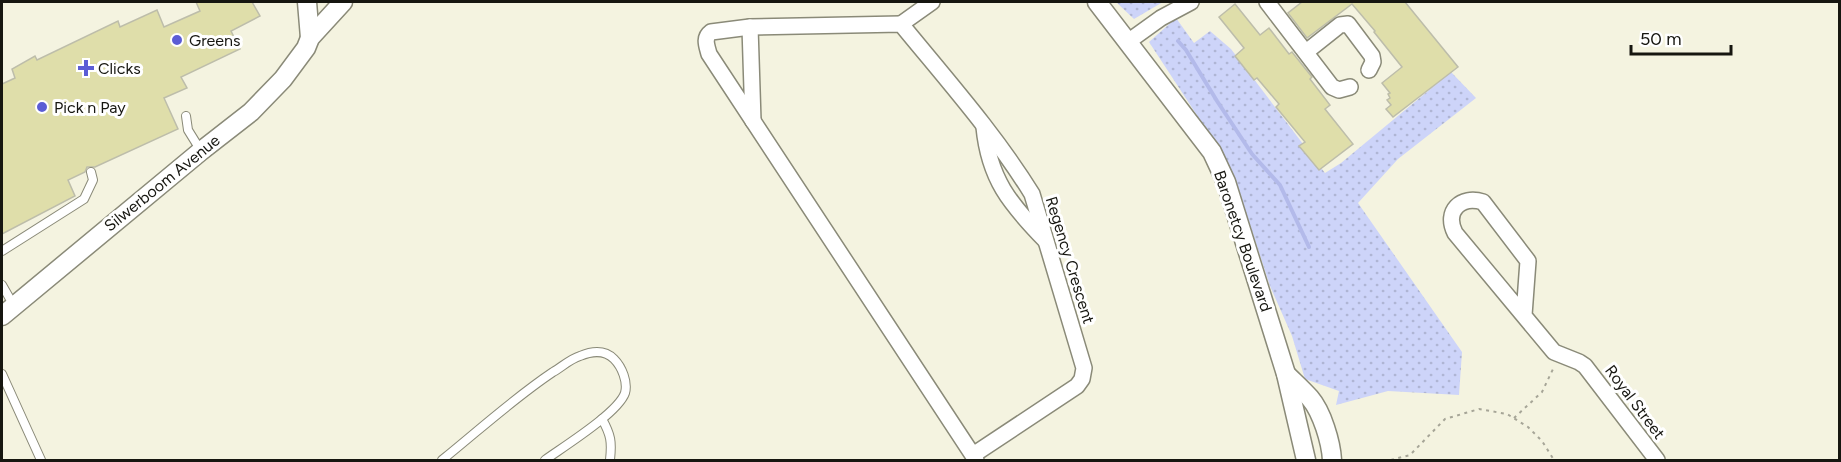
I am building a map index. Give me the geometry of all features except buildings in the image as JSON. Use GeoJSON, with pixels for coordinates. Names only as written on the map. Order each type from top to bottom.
{"type":"FeatureCollection","features":[{"type":"Feature","properties":{"kind":"street"},"geometry":{"type":"LineString","coordinates":[[307,2],[310,38]]}},
{"type":"Feature","properties":{"kind":"street"},"geometry":{"type":"LineString","coordinates":[[327,2],[343,2]]}},
{"type":"Feature","properties":{"kind":"street","name":"Silwerboom Avenue"},"geometry":{"type":"LineString","coordinates":[[8,311],[251,112],[284,79],[306,48],[310,38],[343,2]]}},
{"type":"Feature","properties":{"kind":"street"},"geometry":{"type":"LineString","coordinates":[[901,24],[932,2]]}},
{"type":"Feature","properties":{"kind":"street","name":"Baronetcy Boulevard"},"geometry":{"type":"LineString","coordinates":[[1097,2],[1212,152],[1219,166],[1286,374],[1306,460]]}},
{"type":"Feature","properties":{"kind":"street"},"geometry":{"type":"LineString","coordinates":[[1161,18],[1173,2]]}},
{"type":"Feature","properties":{"kind":"street"},"geometry":{"type":"LineString","coordinates":[[1129,41],[1161,18],[1191,2]]}},
{"type":"Feature","properties":{"kind":"street"},"geometry":{"type":"LineString","coordinates":[[1267,2],[1332,87],[1339,90],[1350,87]]}},
{"type":"Feature","properties":{"kind":"street","name":"Regency Crescent"},"geometry":{"type":"LineString","coordinates":[[901,24],[984,127],[1032,195],[1084,368],[1082,379],[1077,386],[975,458],[709,54],[706,42],[711,32],[750,27],[901,24]]}},
{"type":"Feature","properties":{"kind":"street"},"geometry":{"type":"LineString","coordinates":[[1306,52],[1340,25],[1348,24],[1372,56],[1373,62],[1369,70]]}},
{"type":"Feature","properties":{"kind":"street"},"geometry":{"type":"LineString","coordinates":[[750,27],[753,122]]}},
{"type":"Feature","properties":{"kind":"street"},"geometry":{"type":"LineString","coordinates":[[984,127],[986,150],[1004,192],[1019,214],[1046,242]]}},
{"type":"Feature","properties":{"kind":"street","name":"Royal Street"},"geometry":{"type":"LineString","coordinates":[[1527,319],[1528,261],[1483,202],[1474,199],[1464,201],[1455,209],[1451,218],[1451,225],[1455,232],[1554,352],[1585,366],[1657,460]]}},
{"type":"Feature","properties":{"kind":"street","name":"Baronetcy Boulevard"},"geometry":{"type":"LineString","coordinates":[[1286,374],[1312,400],[1330,444],[1332,460]]}},
{"type":"Feature","properties":{"kind":"street","name":"Baronetcy Boulevard"},"geometry":{"type":"LineString","coordinates":[[1302,390],[1325,460]]}},
{"type":"Feature","properties":{"kind":"lane"},"geometry":{"type":"LineString","coordinates":[[186,116],[188,130],[201,151]]}},
{"type":"Feature","properties":{"kind":"lane"},"geometry":{"type":"LineString","coordinates":[[2,250],[84,199],[93,180],[91,172]]}},
{"type":"Feature","properties":{"kind":"lane"},"geometry":{"type":"LineString","coordinates":[[2,285],[8,311]]}},
{"type":"Feature","properties":{"kind":"lane"},"geometry":{"type":"LineString","coordinates":[[442,460],[533,385],[583,354],[596,352],[610,356],[618,362],[626,384],[621,399],[602,419],[545,460]]}},
{"type":"Feature","properties":{"kind":"lane"},"geometry":{"type":"LineString","coordinates":[[2,376],[41,460]]}},
{"type":"Feature","properties":{"kind":"lane"},"geometry":{"type":"LineString","coordinates":[[602,419],[610,434],[612,448],[610,460]]}},
{"type":"Feature","properties":{"kind":"path"},"geometry":{"type":"LineString","coordinates":[[1514,418],[1542,392],[1560,355]]}},
{"type":"Feature","properties":{"kind":"path"},"geometry":{"type":"LineString","coordinates":[[1391,460],[1410,455],[1445,419],[1479,409],[1507,414],[1528,427],[1542,441],[1554,460]]}},
{"type":"Feature","properties":{"kind":"shaded area"},"geometry":{"type":"Polygon","coordinates":[[[1116,2],[1163,2],[1134,19],[1116,2]]]}},
{"type":"Feature","properties":{"kind":"shaded area"},"geometry":{"type":"Polygon","coordinates":[[[1176,18],[1194,43],[1210,31],[1231,49],[1325,173],[1341,163],[1451,72],[1476,98],[1398,159],[1358,203],[1462,352],[1459,395],[1388,391],[1336,405],[1339,391],[1305,379],[1292,336],[1270,286],[1241,197],[1221,152],[1149,42],[1176,18]]]}},
{"type":"Feature","properties":{"kind":"waterway"},"geometry":{"type":"LineString","coordinates":[[1178,41],[1252,154],[1280,185],[1309,247]]}},
{"type":"Feature","properties":{"kind":"place","name":"Greens"},"geometry":{"type":"Point","coordinates":[177,40]}},
{"type":"Feature","properties":{"kind":"place","name":"Clicks"},"geometry":{"type":"Point","coordinates":[86,68]}},
{"type":"Feature","properties":{"kind":"place","name":"Pick n Pay"},"geometry":{"type":"Point","coordinates":[42,107]}}]}
